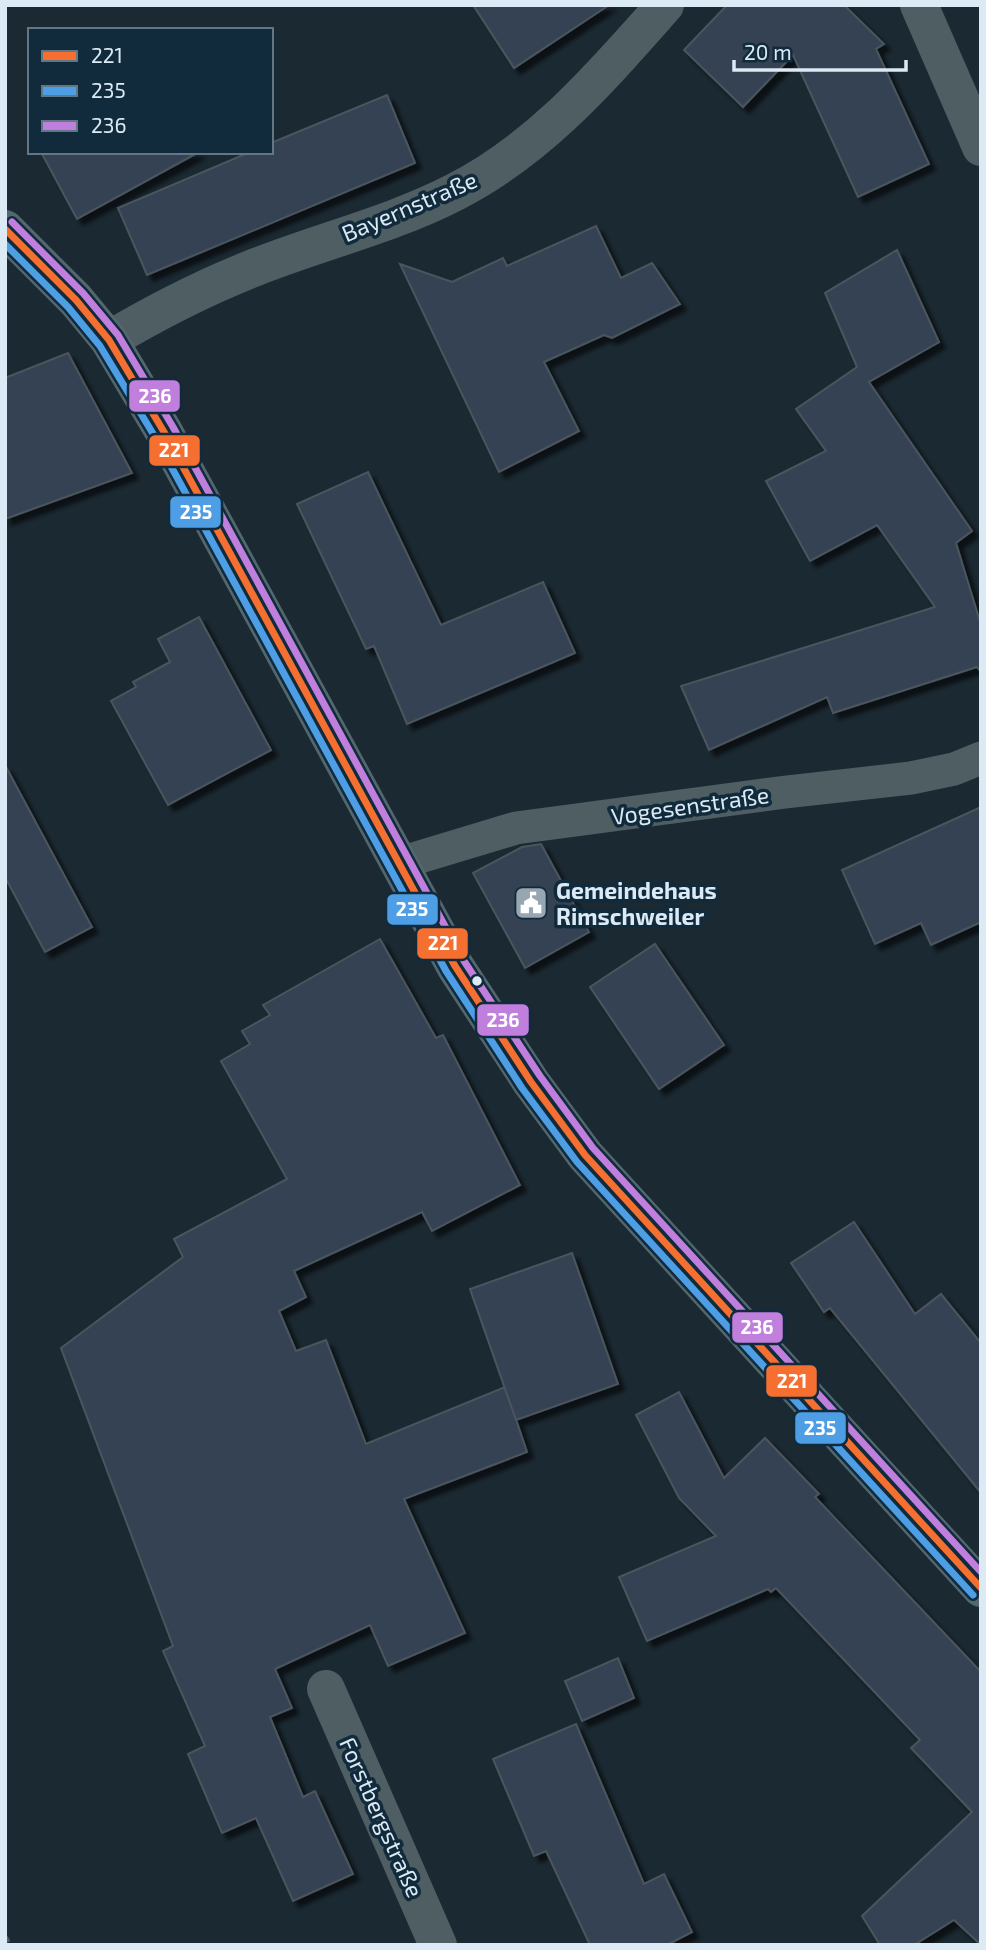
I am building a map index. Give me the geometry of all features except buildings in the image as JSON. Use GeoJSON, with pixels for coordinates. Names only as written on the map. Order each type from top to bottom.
{"type":"FeatureCollection","features":[{"type":"Feature","properties":{"kind":"main road"},"geometry":{"type":"LineString","coordinates":[[5,229],[76,300],[108,340],[164,432],[455,966],[531,1082],[585,1155],[981,1587]]}},
{"type":"Feature","properties":{"kind":"street","name":"Bayernstraße"},"geometry":{"type":"LineString","coordinates":[[108,340],[162,308],[254,267],[413,210],[455,192],[495,168],[539,136],[589,91],[665,5]]}},
{"type":"Feature","properties":{"kind":"street"},"geometry":{"type":"LineString","coordinates":[[926,8],[981,147]]}},
{"type":"Feature","properties":{"kind":"street","name":"Forstbergstraße"},"geometry":{"type":"LineString","coordinates":[[326,1689],[438,1945]]}},
{"type":"Feature","properties":{"kind":"lane","name":"Vogesenstraße"},"geometry":{"type":"LineString","coordinates":[[400,863],[516,828],[911,778],[954,769],[981,758]]}},
{"type":"Feature","properties":{"kind":"path"},"geometry":{"type":"LineString","coordinates":[[5,1936],[10,1945]]}},
{"type":"Feature","properties":{"kind":"transit line","name":"236"},"geometry":{"type":"LineString","coordinates":[[12,222],[83,293],[118,335],[173,427],[464,961],[540,1076],[593,1148],[981,1572]]}},
{"type":"Feature","properties":{"kind":"transit line","name":"221"},"geometry":{"type":"LineString","coordinates":[[5,229],[76,300],[109,340],[164,432],[455,966],[531,1082],[585,1155],[981,1588]]}},
{"type":"Feature","properties":{"kind":"transit line","name":"235"},"geometry":{"type":"LineString","coordinates":[[5,244],[68,307],[100,346],[155,437],[446,971],[522,1088],[577,1162],[973,1595]]}},
{"type":"Feature","properties":{"kind":"place","name":"Gemeindehaus Rimschweiler"},"geometry":{"type":"Point","coordinates":[531,903]}}]}
